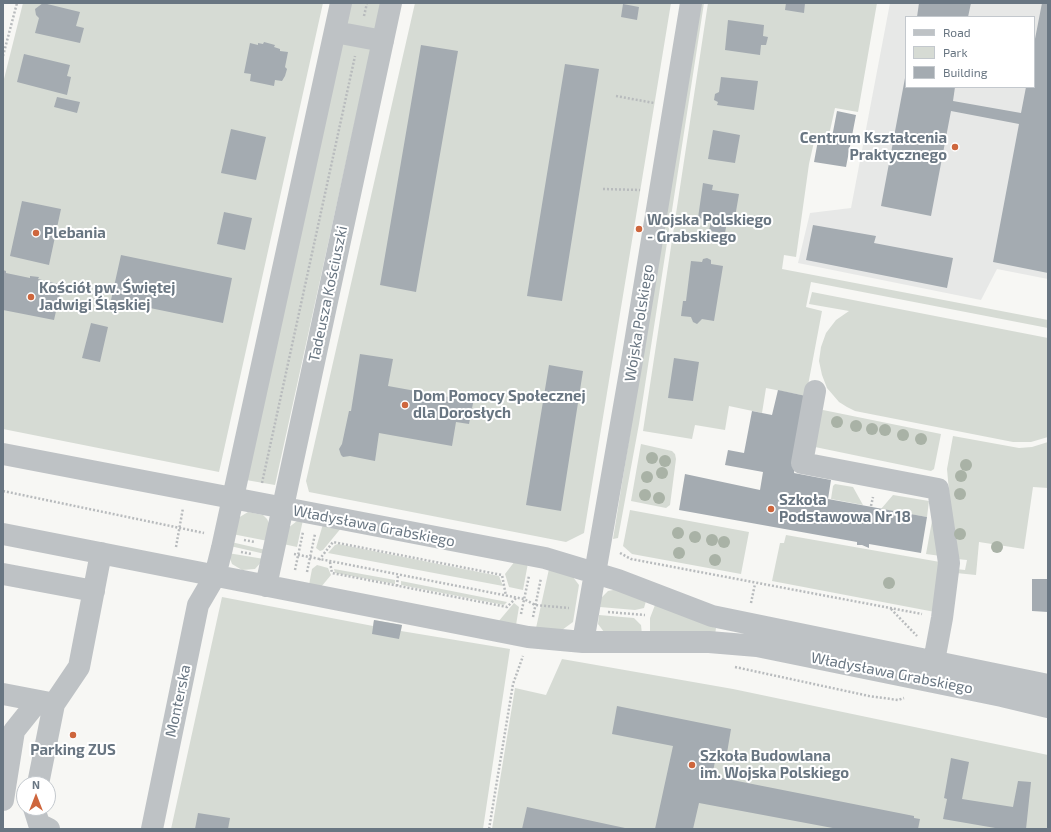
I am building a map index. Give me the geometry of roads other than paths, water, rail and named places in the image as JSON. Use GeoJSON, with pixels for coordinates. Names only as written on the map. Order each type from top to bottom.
{"type":"FeatureCollection","features":[{"type":"Feature","properties":{"kind":"street"},"geometry":{"type":"LineString","coordinates":[[215,576],[341,3]]}},
{"type":"Feature","properties":{"kind":"street","name":"Tadeusza Kościuszki"},"geometry":{"type":"LineString","coordinates":[[266,586],[391,3]]}},
{"type":"Feature","properties":{"kind":"street","name":"Wojska Polskiego"},"geometry":{"type":"LineString","coordinates":[[583,642],[691,3]]}},
{"type":"Feature","properties":{"kind":"street"},"geometry":{"type":"LineString","coordinates":[[335,32],[383,41]]}},
{"type":"Feature","properties":{"kind":"street"},"geometry":{"type":"LineString","coordinates":[[815,391],[802,463],[938,489],[949,563],[942,618],[934,661]]}},
{"type":"Feature","properties":{"kind":"street","name":"Władysława Grabskiego"},"geometry":{"type":"LineString","coordinates":[[3,454],[539,557],[596,572],[699,612],[745,614],[934,661],[1048,685]]}},
{"type":"Feature","properties":{"kind":"street","name":"Władysława Grabskiego"},"geometry":{"type":"LineString","coordinates":[[3,534],[523,636],[583,642],[735,644],[757,646],[1002,696],[1048,707]]}},
{"type":"Feature","properties":{"kind":"street"},"geometry":{"type":"LineString","coordinates":[[3,800],[14,731],[46,702],[79,667],[101,553]]}},
{"type":"Feature","properties":{"kind":"street"},"geometry":{"type":"LineString","coordinates":[[3,574],[94,591]]}},
{"type":"Feature","properties":{"kind":"street","name":"Monterska"},"geometry":{"type":"LineString","coordinates":[[152,829],[198,605],[215,576]]}},
{"type":"Feature","properties":{"kind":"street"},"geometry":{"type":"LineString","coordinates":[[735,644],[745,614]]}},
{"type":"Feature","properties":{"kind":"street"},"geometry":{"type":"LineString","coordinates":[[3,694],[46,702]]}},
{"type":"Feature","properties":{"kind":"street"},"geometry":{"type":"LineString","coordinates":[[39,776],[46,702]]}},
{"type":"Feature","properties":{"kind":"street"},"geometry":{"type":"LineString","coordinates":[[36,816],[39,824],[49,829]]}},
{"type":"Feature","properties":{"kind":"place","name":"Centrum Kształcenia Praktycznego"},"geometry":{"type":"Point","coordinates":[955,147]}},
{"type":"Feature","properties":{"kind":"place","name":"Wojska Polskiego - Grabskiego"},"geometry":{"type":"Point","coordinates":[639,229]}},
{"type":"Feature","properties":{"kind":"place","name":"Plebania"},"geometry":{"type":"Point","coordinates":[36,233]}},
{"type":"Feature","properties":{"kind":"place","name":"Kościół pw. Świętej Jadwigi Śląskiej"},"geometry":{"type":"Point","coordinates":[31,297]}},
{"type":"Feature","properties":{"kind":"place","name":"Dom Pomocy Społecznej dla Dorosłych"},"geometry":{"type":"Point","coordinates":[405,405]}},
{"type":"Feature","properties":{"kind":"place","name":"Szkoła Podstawowa Nr 18"},"geometry":{"type":"Point","coordinates":[771,509]}},
{"type":"Feature","properties":{"kind":"place","name":"Parking ZUS"},"geometry":{"type":"Point","coordinates":[73,735]}},
{"type":"Feature","properties":{"kind":"place","name":"Szkoła Budowlana im. Wojska Polskiego"},"geometry":{"type":"Point","coordinates":[692,765]}}]}
